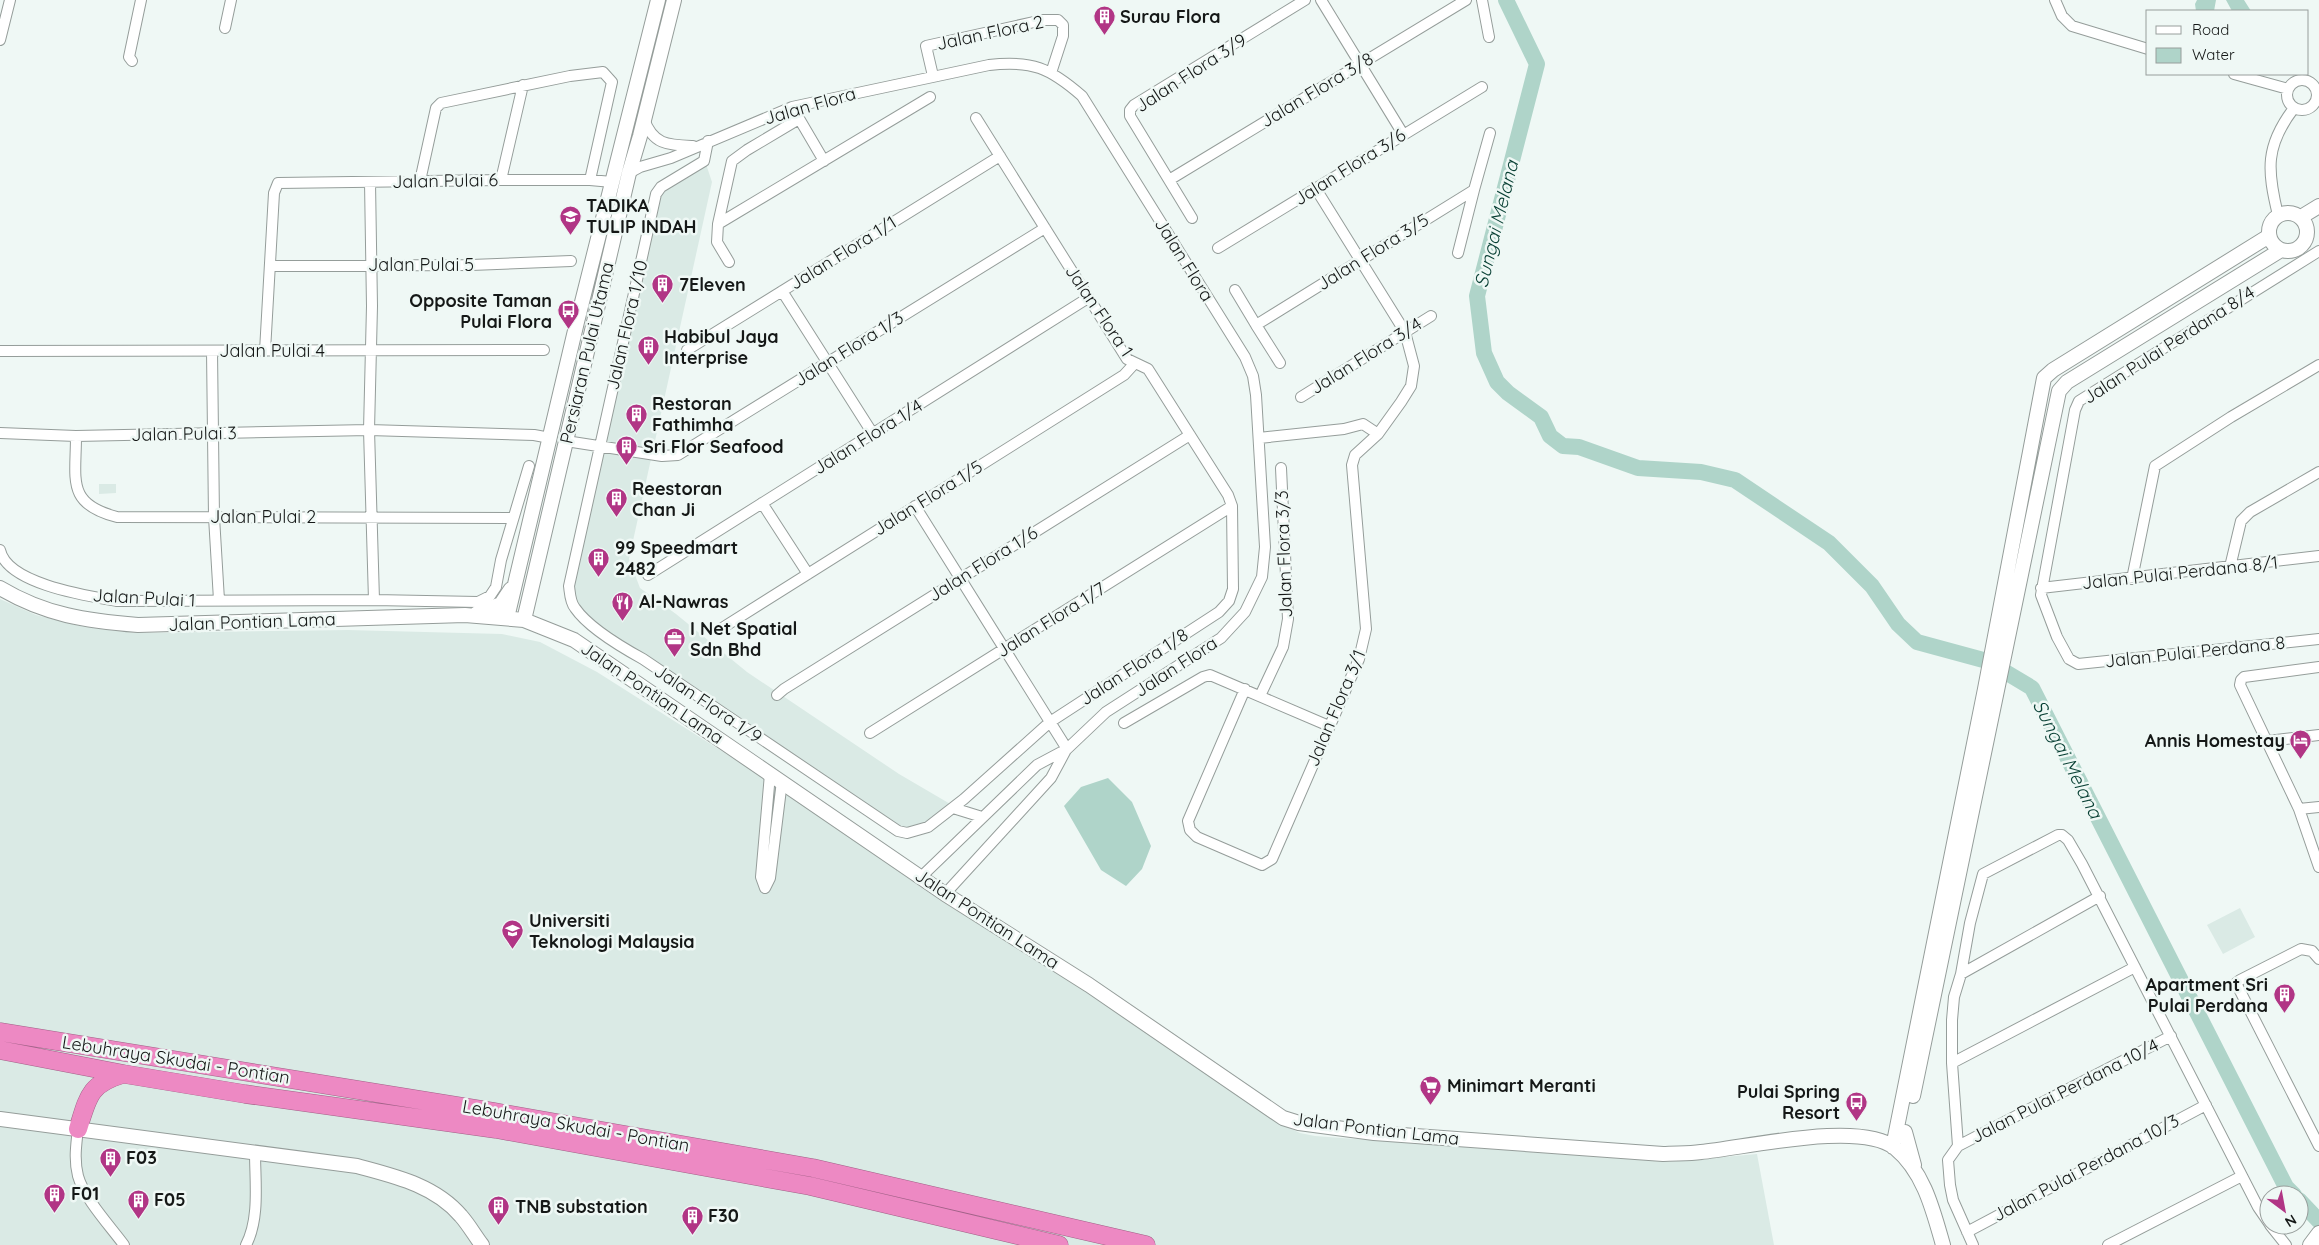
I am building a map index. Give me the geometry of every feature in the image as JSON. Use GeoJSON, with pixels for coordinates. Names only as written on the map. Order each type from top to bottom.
{"type":"FeatureCollection","features":[{"type":"Feature","properties":{"kind":"highway","name":"Lebuhraya Skudai - Pontian"},"geometry":{"type":"LineString","coordinates":[[0,1032],[485,1110],[813,1168],[1146,1245]]}},
{"type":"Feature","properties":{"kind":"highway","name":"Lebuhraya Skudai - Pontian"},"geometry":{"type":"LineString","coordinates":[[0,1050],[124,1074],[245,1094],[496,1129],[810,1186],[1059,1245]]}},
{"type":"Feature","properties":{"kind":"highway"},"geometry":{"type":"LineString","coordinates":[[78,1129],[94,1090],[106,1079],[124,1074]]}},
{"type":"Feature","properties":{"kind":"street"},"geometry":{"type":"LineString","coordinates":[[0,40],[10,0]]}},
{"type":"Feature","properties":{"kind":"street"},"geometry":{"type":"LineString","coordinates":[[132,61],[129,58],[141,0]]}},
{"type":"Feature","properties":{"kind":"street"},"geometry":{"type":"LineString","coordinates":[[224,28],[231,0]]}},
{"type":"Feature","properties":{"kind":"street","name":"Persiaran Pulai Utama"},"geometry":{"type":"LineString","coordinates":[[508,618],[612,182],[658,0]]}},
{"type":"Feature","properties":{"kind":"street","name":"Persiaran Pulai Utama"},"geometry":{"type":"LineString","coordinates":[[524,620],[629,173],[674,0]]}},
{"type":"Feature","properties":{"kind":"street","name":"Jalan Flora 3/9"},"geometry":{"type":"LineString","coordinates":[[1192,218],[1130,116],[1130,110],[1134,105],[1305,0]]}},
{"type":"Feature","properties":{"kind":"street"},"geometry":{"type":"LineString","coordinates":[[1321,0],[1404,134]]}},
{"type":"Feature","properties":{"kind":"street","name":"Jalan Flora 3/8"},"geometry":{"type":"LineString","coordinates":[[1169,180],[1466,0]]}},
{"type":"Feature","properties":{"kind":"street"},"geometry":{"type":"LineString","coordinates":[[1482,0],[1489,37]]}},
{"type":"Feature","properties":{"kind":"street"},"geometry":{"type":"LineString","coordinates":[[2055,0],[2062,16],[2072,26],[2146,48]]}},
{"type":"Feature","properties":{"kind":"street","name":"Jalan Flora 2"},"geometry":{"type":"LineString","coordinates":[[933,76],[926,46],[1043,20],[1058,20],[1063,25],[1063,36],[1051,73]]}},
{"type":"Feature","properties":{"kind":"street","name":"Jalan Flora"},"geometry":{"type":"LineString","coordinates":[[629,173],[640,167],[671,158],[695,146],[792,107],[989,64],[1015,62],[1032,65],[1065,81],[1082,96],[1245,357],[1253,376],[1259,438],[1265,547],[1262,577],[1245,612],[1221,638],[1106,712],[1067,749],[1037,766],[921,877]]}},
{"type":"Feature","properties":{"kind":"street"},"geometry":{"type":"LineString","coordinates":[[420,181],[437,105],[523,85],[603,72],[612,82],[590,180]]}},
{"type":"Feature","properties":{"kind":"street"},"geometry":{"type":"LineString","coordinates":[[2238,75],[2288,89]]}},
{"type":"Feature","properties":{"kind":"street"},"geometry":{"type":"LineString","coordinates":[[2295,81],[2309,81],[2316,88],[2317,98],[2312,106],[2303,110],[2294,108],[2288,99],[2288,89],[2295,81]]}},
{"type":"Feature","properties":{"kind":"street"},"geometry":{"type":"LineString","coordinates":[[501,180],[523,85]]}},
{"type":"Feature","properties":{"kind":"street","name":"Jalan Flora 3/6"},"geometry":{"type":"LineString","coordinates":[[1218,248],[1482,86]]}},
{"type":"Feature","properties":{"kind":"street"},"geometry":{"type":"LineString","coordinates":[[718,224],[930,97]]}},
{"type":"Feature","properties":{"kind":"street"},"geometry":{"type":"LineString","coordinates":[[792,107],[824,161]]}},
{"type":"Feature","properties":{"kind":"street"},"geometry":{"type":"LineString","coordinates":[[2278,215],[2271,186],[2271,152],[2274,140],[2294,108]]}},
{"type":"Feature","properties":{"kind":"street","name":"Jalan Flora 1"},"geometry":{"type":"LineString","coordinates":[[976,118],[1127,359],[1148,370],[1228,495],[1232,506],[1233,589],[1229,601],[1219,612]]}},
{"type":"Feature","properties":{"kind":"street","name":"Jalan Flora"},"geometry":{"type":"LineString","coordinates":[[644,119],[650,133],[658,141],[679,146],[695,146]]}},
{"type":"Feature","properties":{"kind":"street"},"geometry":{"type":"LineString","coordinates":[[729,262],[717,242],[718,224],[732,161],[799,119]]}},
{"type":"Feature","properties":{"kind":"street"},"geometry":{"type":"LineString","coordinates":[[1458,253],[1490,133]]}},
{"type":"Feature","properties":{"kind":"street","name":"Jalan Flora 1/10"},"geometry":{"type":"LineString","coordinates":[[600,446],[656,194],[669,182],[704,161],[708,141]]}},
{"type":"Feature","properties":{"kind":"street","name":"Jalan Flora 1/1"},"geometry":{"type":"LineString","coordinates":[[687,350],[1000,156]]}},
{"type":"Feature","properties":{"kind":"street","name":"Jalan Pulai 6"},"geometry":{"type":"LineString","coordinates":[[272,266],[274,193],[278,183],[501,180],[590,180],[612,182]]}},
{"type":"Feature","properties":{"kind":"street"},"geometry":{"type":"LineString","coordinates":[[370,182],[371,350],[369,430],[374,600]]}},
{"type":"Feature","properties":{"kind":"street","name":"Jalan Flora 3/1"},"geometry":{"type":"LineString","coordinates":[[1245,689],[1188,821],[1190,830],[1197,837],[1262,865],[1272,859],[1359,659],[1366,629],[1352,465],[1355,455],[1378,434],[1411,386],[1414,373],[1405,332],[1316,189]]}},
{"type":"Feature","properties":{"kind":"street","name":"Jalan Flora 3/5"},"geometry":{"type":"LineString","coordinates":[[1256,325],[1474,190]]}},
{"type":"Feature","properties":{"kind":"street"},"geometry":{"type":"LineString","coordinates":[[2301,217],[2319,206]]}},
{"type":"Feature","properties":{"kind":"street"},"geometry":{"type":"LineString","coordinates":[[2281,250],[2273,244],[2269,236],[2269,226],[2278,215],[2292,213],[2301,217],[2306,226],[2306,237]]}},
{"type":"Feature","properties":{"kind":"street","name":"Jalan Flora 1/3"},"geometry":{"type":"LineString","coordinates":[[566,441],[650,454],[678,455],[1045,228]]}},
{"type":"Feature","properties":{"kind":"street"},"geometry":{"type":"LineString","coordinates":[[1919,1177],[1897,1150],[1901,1127],[1998,657],[2057,396],[2062,386],[2281,250],[2296,249],[2306,237],[2319,229]]}},
{"type":"Feature","properties":{"kind":"street"},"geometry":{"type":"LineString","coordinates":[[1998,657],[2042,384],[2047,375],[2269,236]]}},
{"type":"Feature","properties":{"kind":"street","name":"Jalan Pulai Perdana 8/4"},"geometry":{"type":"LineString","coordinates":[[2041,588],[2074,410],[2079,401],[2319,251]]}},
{"type":"Feature","properties":{"kind":"street","name":"Jalan Pulai 5"},"geometry":{"type":"LineString","coordinates":[[272,266],[571,261]]}},
{"type":"Feature","properties":{"kind":"street"},"geometry":{"type":"LineString","coordinates":[[266,351],[272,266]]}},
{"type":"Feature","properties":{"kind":"street"},"geometry":{"type":"LineString","coordinates":[[1236,290],[1280,363]]}},
{"type":"Feature","properties":{"kind":"street"},"geometry":{"type":"LineString","coordinates":[[782,291],[873,434]]}},
{"type":"Feature","properties":{"kind":"street","name":"Jalan Flora 1/4"},"geometry":{"type":"LineString","coordinates":[[648,575],[1088,298]]}},
{"type":"Feature","properties":{"kind":"street","name":"Jalan Flora 3/4"},"geometry":{"type":"LineString","coordinates":[[1301,396],[1431,316]]}},
{"type":"Feature","properties":{"kind":"street","name":"Jalan Pulai 4"},"geometry":{"type":"LineString","coordinates":[[0,351],[544,350]]}},
{"type":"Feature","properties":{"kind":"street"},"geometry":{"type":"LineString","coordinates":[[212,351],[214,517],[219,600]]}},
{"type":"Feature","properties":{"kind":"street","name":"Jalan Flora 1/5"},"geometry":{"type":"LineString","coordinates":[[719,630],[1124,375],[1134,363]]}},
{"type":"Feature","properties":{"kind":"street"},"geometry":{"type":"LineString","coordinates":[[2132,579],[2155,466],[2223,421],[2319,364]]}},
{"type":"Feature","properties":{"kind":"street"},"geometry":{"type":"LineString","coordinates":[[1259,438],[1344,429],[1363,424],[1378,434]]}},
{"type":"Feature","properties":{"kind":"street","name":"Jalan Pulai 3"},"geometry":{"type":"LineString","coordinates":[[0,433],[76,436],[369,430],[534,435],[550,438]]}},
{"type":"Feature","properties":{"kind":"street","name":"Jalan Flora 1/6"},"geometry":{"type":"LineString","coordinates":[[777,695],[1190,435]]}},
{"type":"Feature","properties":{"kind":"street","name":"Jalan Pulai 2"},"geometry":{"type":"LineString","coordinates":[[76,436],[78,491],[86,505],[92,509],[117,517],[513,518]]}},
{"type":"Feature","properties":{"kind":"street"},"geometry":{"type":"LineString","coordinates":[[550,438],[566,441]]}},
{"type":"Feature","properties":{"kind":"street","name":"Jalan Flora 1/9"},"geometry":{"type":"LineString","coordinates":[[600,446],[569,586],[574,607],[581,615],[622,647],[898,831],[907,833],[928,827],[957,811],[1050,722]]}},
{"type":"Feature","properties":{"kind":"street","name":"Jalan Pulai 1"},"geometry":{"type":"LineString","coordinates":[[0,550],[1,557],[20,575],[79,594],[118,601],[374,600],[478,602],[486,599],[496,587],[501,560],[529,466]]}},
{"type":"Feature","properties":{"kind":"street","name":"Jalan Flora 3/3"},"geometry":{"type":"LineString","coordinates":[[1260,696],[1283,647],[1288,619],[1281,468]]}},
{"type":"Feature","properties":{"kind":"street"},"geometry":{"type":"LineString","coordinates":[[2230,567],[2241,521],[2250,512],[2319,472]]}},
{"type":"Feature","properties":{"kind":"street"},"geometry":{"type":"LineString","coordinates":[[762,503],[808,574]]}},
{"type":"Feature","properties":{"kind":"street"},"geometry":{"type":"LineString","coordinates":[[915,506],[1067,749]]}},
{"type":"Feature","properties":{"kind":"street","name":"Jalan Flora 1/7"},"geometry":{"type":"LineString","coordinates":[[870,733],[1232,506]]}},
{"type":"Feature","properties":{"kind":"street","name":"Jalan Pulai Perdana 8/1"},"geometry":{"type":"LineString","coordinates":[[2041,588],[2319,556]]}},
{"type":"Feature","properties":{"kind":"street"},"geometry":{"type":"LineString","coordinates":[[465,615],[485,611],[501,604],[506,599],[518,575]]}},
{"type":"Feature","properties":{"kind":"street"},"geometry":{"type":"LineString","coordinates":[[532,584],[531,598],[537,614],[574,640]]}},
{"type":"Feature","properties":{"kind":"street","name":"Jalan Pontian Lama"},"geometry":{"type":"LineString","coordinates":[[0,588],[41,609],[102,622],[138,625],[465,615],[524,620],[574,640],[945,894],[1089,985],[1266,1108],[1283,1118],[1299,1123],[1374,1133],[1663,1154],[1700,1152],[1785,1140],[1844,1136],[1868,1137],[1897,1150]]}},
{"type":"Feature","properties":{"kind":"street","name":"Jalan Pulai Perdana 8"},"geometry":{"type":"LineString","coordinates":[[2041,588],[2041,595],[2052,628],[2071,662],[2085,664],[2319,639]]}},
{"type":"Feature","properties":{"kind":"street","name":"Jalan Flora 1/8"},"geometry":{"type":"LineString","coordinates":[[1050,722],[1219,612]]}},
{"type":"Feature","properties":{"kind":"street"},"geometry":{"type":"LineString","coordinates":[[2319,667],[2244,677],[2240,685],[2268,741],[2298,809],[2319,868]]}},
{"type":"Feature","properties":{"kind":"street"},"geometry":{"type":"LineString","coordinates":[[1124,723],[1203,676],[1210,675],[1329,726]]}},
{"type":"Feature","properties":{"kind":"street"},"geometry":{"type":"LineString","coordinates":[[2268,741],[2319,735]]}},
{"type":"Feature","properties":{"kind":"street","name":"Jalan Flora"},"geometry":{"type":"LineString","coordinates":[[945,894],[1052,778],[1067,749]]}},
{"type":"Feature","properties":{"kind":"street"},"geometry":{"type":"LineString","coordinates":[[776,777],[770,878],[765,888],[761,877],[776,777]]}},
{"type":"Feature","properties":{"kind":"street"},"geometry":{"type":"LineString","coordinates":[[2298,809],[2319,807]]}},
{"type":"Feature","properties":{"kind":"street"},"geometry":{"type":"LineString","coordinates":[[957,811],[982,817]]}},
{"type":"Feature","properties":{"kind":"street"},"geometry":{"type":"LineString","coordinates":[[957,811],[964,828],[960,839]]}},
{"type":"Feature","properties":{"kind":"street"},"geometry":{"type":"LineString","coordinates":[[1973,1245],[1953,1200],[1948,1160],[1958,1146],[1952,1063],[1954,997],[1961,974],[1979,885],[1983,874],[2055,835],[2062,835],[2068,840],[2100,896],[2259,1208]]}},
{"type":"Feature","properties":{"kind":"street"},"geometry":{"type":"LineString","coordinates":[[1961,974],[2100,896]]}},
{"type":"Feature","properties":{"kind":"street"},"geometry":{"type":"LineString","coordinates":[[2319,960],[2312,951],[2301,949],[2236,983],[2319,1146]]}},
{"type":"Feature","properties":{"kind":"street"},"geometry":{"type":"LineString","coordinates":[[1952,1063],[2135,967]]}},
{"type":"Feature","properties":{"kind":"street","name":"Jalan Pulai Perdana 10/4"},"geometry":{"type":"LineString","coordinates":[[1958,1146],[2171,1036]]}},
{"type":"Feature","properties":{"kind":"street","name":"Jalan Pulai Perdana 10/3"},"geometry":{"type":"LineString","coordinates":[[1966,1232],[2206,1105]]}},
{"type":"Feature","properties":{"kind":"street"},"geometry":{"type":"LineString","coordinates":[[0,1119],[356,1166],[404,1179],[442,1198],[461,1216],[482,1245]]}},
{"type":"Feature","properties":{"kind":"street"},"geometry":{"type":"LineString","coordinates":[[1868,1137],[1901,1127]]}},
{"type":"Feature","properties":{"kind":"street"},"geometry":{"type":"LineString","coordinates":[[1901,1127],[1943,1245]]}},
{"type":"Feature","properties":{"kind":"street"},"geometry":{"type":"LineString","coordinates":[[78,1129],[75,1155],[78,1178],[84,1190],[124,1245]]}},
{"type":"Feature","properties":{"kind":"street"},"geometry":{"type":"LineString","coordinates":[[246,1245],[250,1238],[255,1206],[255,1152]]}},
{"type":"Feature","properties":{"kind":"street"},"geometry":{"type":"LineString","coordinates":[[2108,1245],[2242,1176]]}},
{"type":"Feature","properties":{"kind":"shaded area"},"geometry":{"type":"Polygon","coordinates":[[[706,164],[712,182],[629,559],[640,588],[676,614],[747,672],[899,774],[952,805],[907,837],[579,618],[566,585],[652,193],[706,164]]]}},
{"type":"Feature","properties":{"kind":"shaded area"},"geometry":{"type":"Polygon","coordinates":[[[99,484],[116,484],[116,493],[99,494],[99,484]]]}},
{"type":"Feature","properties":{"kind":"shaded area","name":"Universiti Teknologi Malaysia"},"geometry":{"type":"Polygon","coordinates":[[[0,599],[36,615],[84,627],[134,633],[348,630],[502,634],[540,642],[597,672],[791,795],[1122,1013],[1281,1124],[1300,1133],[1315,1136],[1668,1162],[1757,1154],[1774,1245],[0,1245],[0,599]]]}},
{"type":"Feature","properties":{"kind":"shaded area"},"geometry":{"type":"Polygon","coordinates":[[[2240,908],[2255,937],[2223,954],[2207,925],[2240,908]]]}},
{"type":"Feature","properties":{"kind":"water"},"geometry":{"type":"Polygon","coordinates":[[[2197,0],[2216,0],[2214,10],[2196,10],[2195,4],[2197,0]]]}},
{"type":"Feature","properties":{"kind":"water"},"geometry":{"type":"Polygon","coordinates":[[[2226,0],[2244,0],[2250,10],[2231,10],[2226,0]]]}},
{"type":"Feature","properties":{"kind":"water"},"geometry":{"type":"Polygon","coordinates":[[[1108,778],[1132,802],[1151,846],[1142,869],[1126,886],[1101,870],[1064,806],[1081,787],[1108,778]]]}},
{"type":"Feature","properties":{"kind":"waterway","name":"Sungai Melana"},"geometry":{"type":"LineString","coordinates":[[1506,0],[1537,64],[1477,296],[1484,353],[1497,382],[1508,393],[1541,417],[1550,436],[1563,446],[1579,447],[1638,468],[1701,472],[1735,480],[1829,543],[1872,586],[1898,624],[1917,642],[1987,661],[2032,688],[2285,1185]]}},
{"type":"Feature","properties":{"kind":"waterway","name":"Sungai Melana"},"geometry":{"type":"LineString","coordinates":[[2309,1210],[2319,1221]]}},
{"type":"Feature","properties":{"kind":"place","name":"Surau Flora"},"geometry":{"type":"Point","coordinates":[1104,36]}},
{"type":"Feature","properties":{"kind":"place","name":"TADIKA TULIP INDAH"},"geometry":{"type":"Point","coordinates":[570,235]}},
{"type":"Feature","properties":{"kind":"place","name":"7Eleven"},"geometry":{"type":"Point","coordinates":[663,304]}},
{"type":"Feature","properties":{"kind":"place","name":"Opposite Taman Pulai Flora"},"geometry":{"type":"Point","coordinates":[568,330]}},
{"type":"Feature","properties":{"kind":"place","name":"Habibul Jaya Interprise"},"geometry":{"type":"Point","coordinates":[648,366]}},
{"type":"Feature","properties":{"kind":"place","name":"Restoran Fathimha"},"geometry":{"type":"Point","coordinates":[636,433]}},
{"type":"Feature","properties":{"kind":"place","name":"Sri Flor Seafood"},"geometry":{"type":"Point","coordinates":[627,466]}},
{"type":"Feature","properties":{"kind":"place","name":"Reestoran Chan Ji"},"geometry":{"type":"Point","coordinates":[616,518]}},
{"type":"Feature","properties":{"kind":"place","name":"99 Speedmart 2482"},"geometry":{"type":"Point","coordinates":[599,577]}},
{"type":"Feature","properties":{"kind":"place","name":"Al-Nawras"},"geometry":{"type":"Point","coordinates":[623,621]}},
{"type":"Feature","properties":{"kind":"place","name":"I Net Spatial Sdn Bhd"},"geometry":{"type":"Point","coordinates":[674,658]}},
{"type":"Feature","properties":{"kind":"place","name":"Annis Homestay"},"geometry":{"type":"Point","coordinates":[2301,760]}},
{"type":"Feature","properties":{"kind":"place","name":"Universiti Teknologi Malaysia"},"geometry":{"type":"Point","coordinates":[513,950]}},
{"type":"Feature","properties":{"kind":"place","name":"Apartment Sri Pulai Perdana"},"geometry":{"type":"Point","coordinates":[2284,1014]}},
{"type":"Feature","properties":{"kind":"place","name":"Minimart Meranti"},"geometry":{"type":"Point","coordinates":[1431,1105]}},
{"type":"Feature","properties":{"kind":"place","name":"Pulai Spring Resort"},"geometry":{"type":"Point","coordinates":[1856,1121]}},
{"type":"Feature","properties":{"kind":"place","name":"F03"},"geometry":{"type":"Point","coordinates":[110,1177]}},
{"type":"Feature","properties":{"kind":"place","name":"F01"},"geometry":{"type":"Point","coordinates":[55,1213]}},
{"type":"Feature","properties":{"kind":"place","name":"F05"},"geometry":{"type":"Point","coordinates":[138,1219]}},
{"type":"Feature","properties":{"kind":"place","name":"TNB substation"},"geometry":{"type":"Point","coordinates":[499,1226]}},
{"type":"Feature","properties":{"kind":"place","name":"F30"},"geometry":{"type":"Point","coordinates":[692,1235]}}]}
